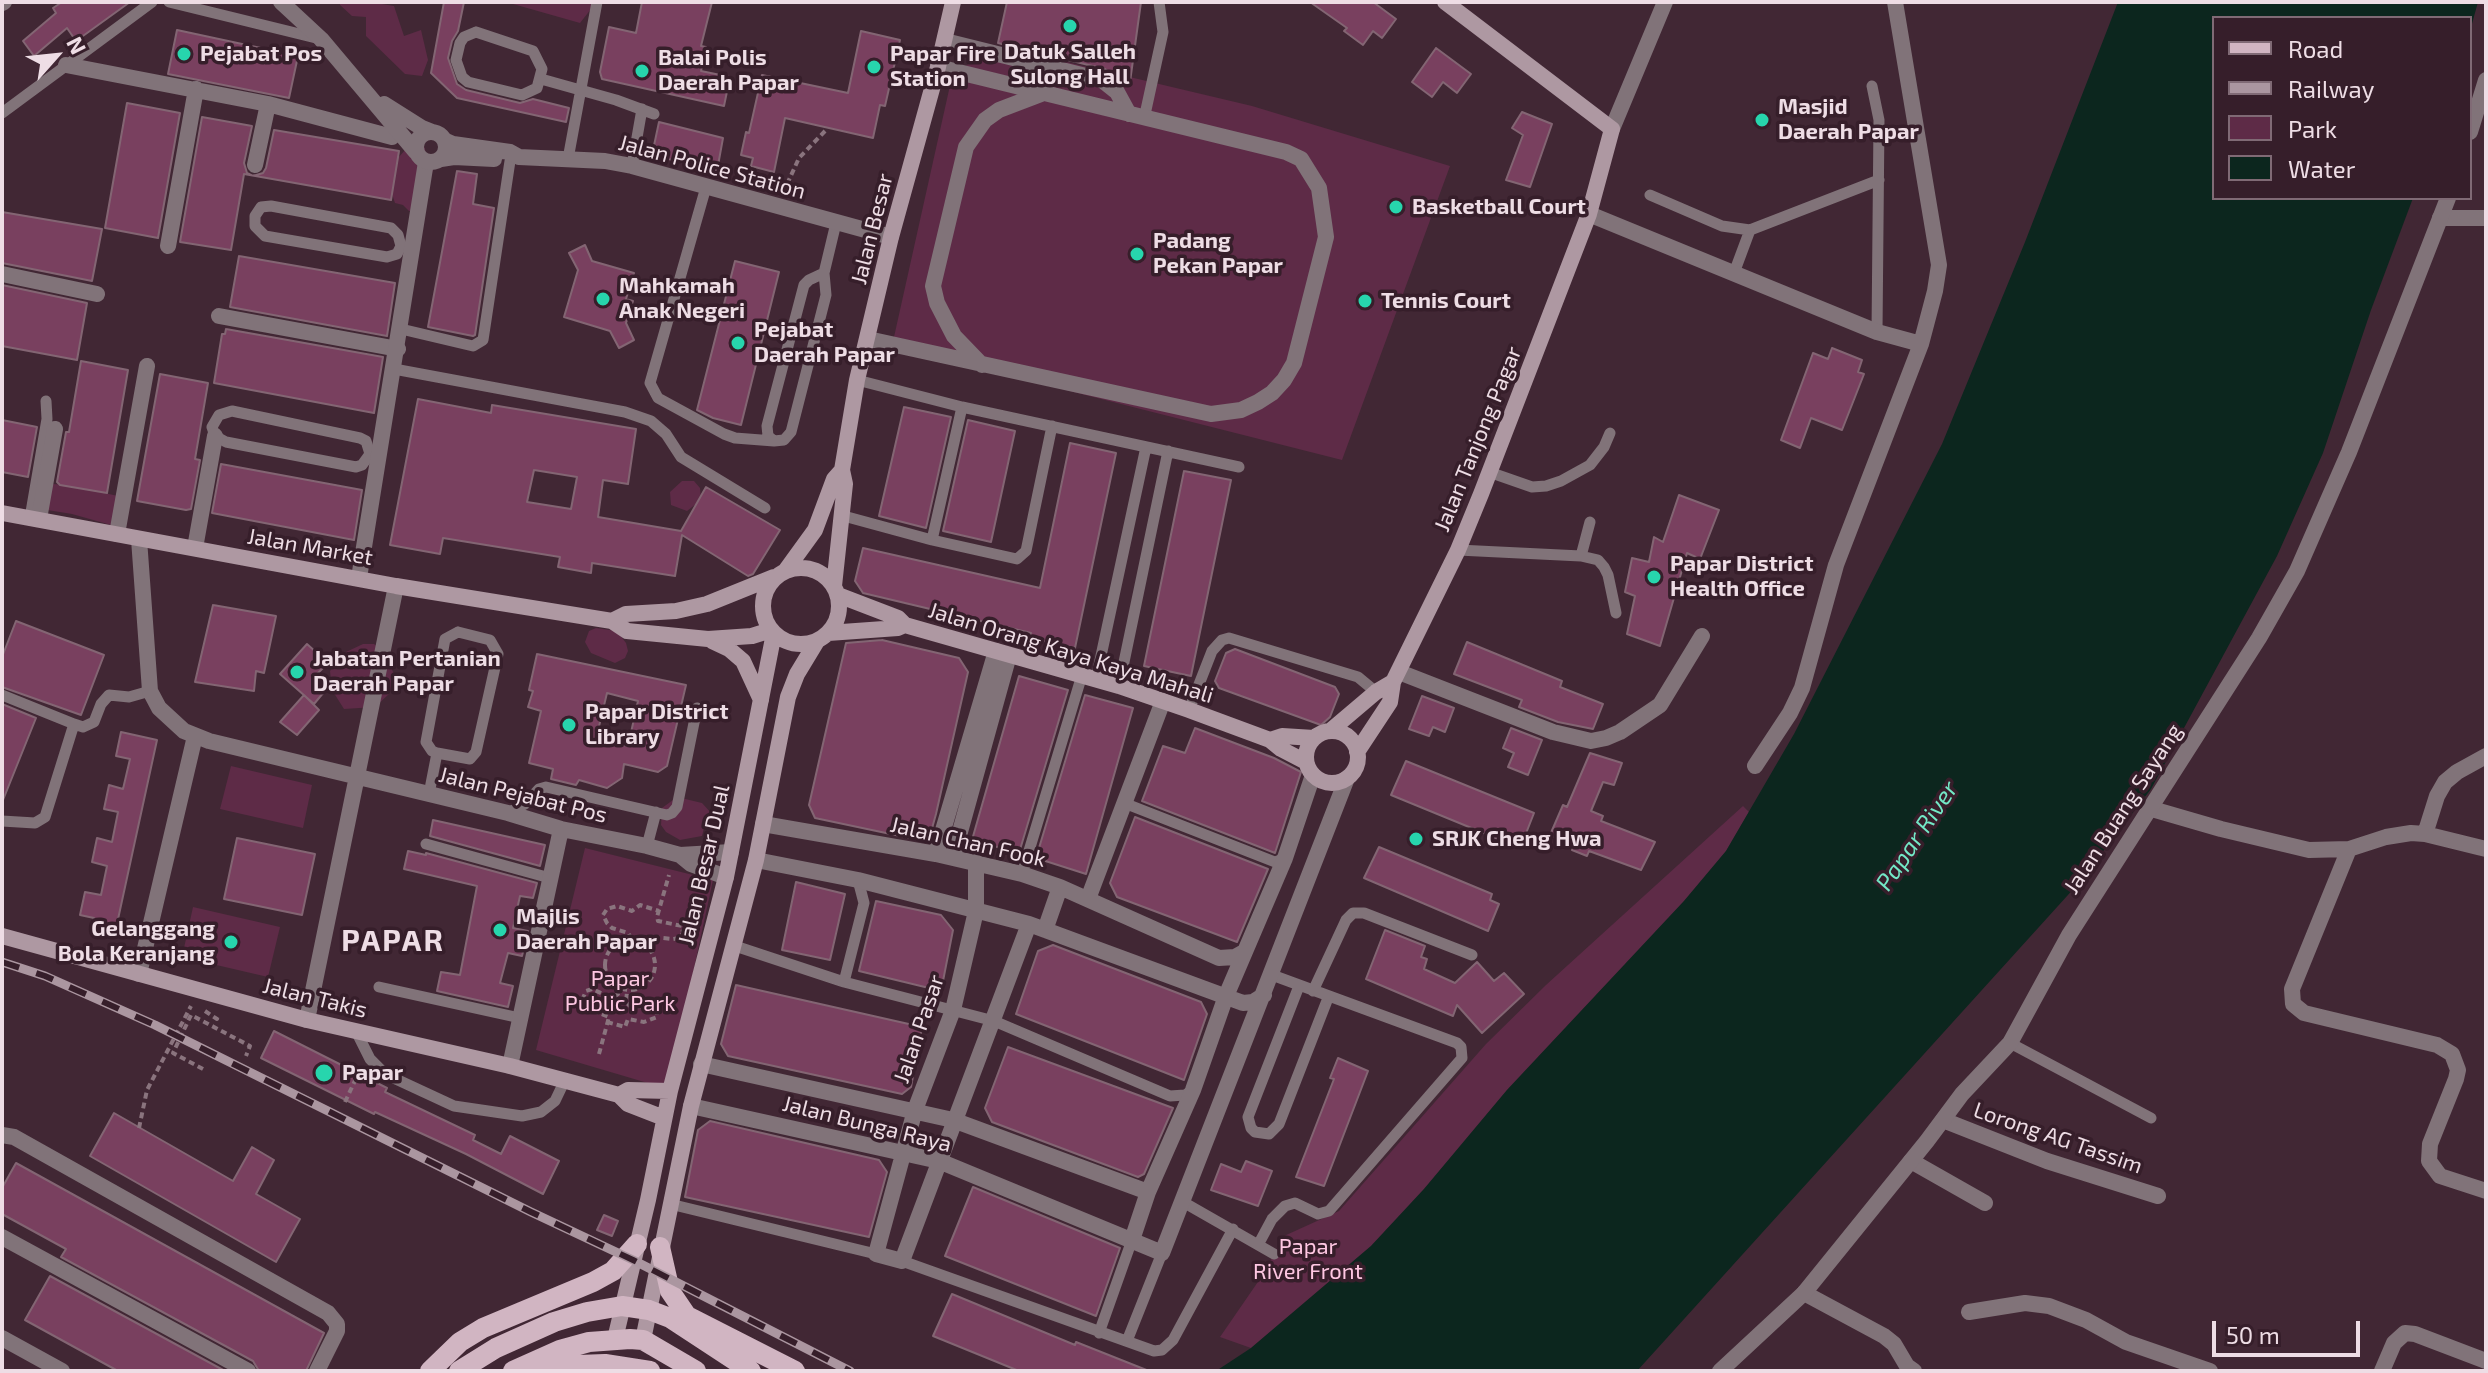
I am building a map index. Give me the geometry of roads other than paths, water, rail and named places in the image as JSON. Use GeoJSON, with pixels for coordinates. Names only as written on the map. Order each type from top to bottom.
{"type":"FeatureCollection","features":[{"type":"Feature","properties":{"kind":"main road","name":"Jalan Besar"},"geometry":{"type":"LineString","coordinates":[[836,591],[845,484],[842,470],[857,380],[953,2]]}},
{"type":"Feature","properties":{"kind":"main road"},"geometry":{"type":"LineString","coordinates":[[1445,2],[1612,129]]}},
{"type":"Feature","properties":{"kind":"main road","name":"Jalan Tanjong Pagar"},"geometry":{"type":"LineString","coordinates":[[1357,752],[1390,702],[1396,677],[1458,550],[1589,214],[1612,129]]}},
{"type":"Feature","properties":{"kind":"main road","name":"Jalan Besar"},"geometry":{"type":"LineString","coordinates":[[782,572],[815,530],[834,479],[842,470]]}},
{"type":"Feature","properties":{"kind":"main road","name":"Jalan Market"},"geometry":{"type":"LineString","coordinates":[[2,513],[396,586],[612,621],[627,631],[708,639],[773,631]]}},
{"type":"Feature","properties":{"kind":"main road"},"geometry":{"type":"LineString","coordinates":[[800,567],[813,569],[825,576],[836,591],[839,608],[836,622],[822,637],[794,643],[773,631],[763,611],[763,601],[766,591],[782,572],[800,567]]}},
{"type":"Feature","properties":{"kind":"main road","name":"Jalan Market"},"geometry":{"type":"LineString","coordinates":[[612,621],[626,614],[676,611],[707,604],[782,572]]}},
{"type":"Feature","properties":{"kind":"main road","name":"Jalan Orang Kaya Kaya Mahali"},"geometry":{"type":"LineString","coordinates":[[836,591],[898,618],[905,625],[1119,686],[1270,740],[1310,768]]}},
{"type":"Feature","properties":{"kind":"main road","name":"Jalan Orang Kaya Kaya Mahali"},"geometry":{"type":"LineString","coordinates":[[822,637],[905,625]]}},
{"type":"Feature","properties":{"kind":"main road","name":"Jalan Besar Dual"},"geometry":{"type":"LineString","coordinates":[[615,1339],[670,1091],[726,877],[773,631]]}},
{"type":"Feature","properties":{"kind":"main road","name":"Jalan Besar Dual"},"geometry":{"type":"LineString","coordinates":[[643,1340],[691,1106],[756,860],[788,697],[797,674],[822,637]]}},
{"type":"Feature","properties":{"kind":"main road"},"geometry":{"type":"LineString","coordinates":[[708,639],[729,649],[743,661],[762,701]]}},
{"type":"Feature","properties":{"kind":"main road"},"geometry":{"type":"LineString","coordinates":[[1330,731],[1350,738],[1357,752],[1356,767],[1341,781],[1326,782],[1310,768],[1308,745],[1396,677]]}},
{"type":"Feature","properties":{"kind":"main road","name":"Jalan Orang Kaya Kaya Mahali"},"geometry":{"type":"LineString","coordinates":[[1270,740],[1282,736],[1314,738]]}},
{"type":"Feature","properties":{"kind":"main road","name":"Jalan Takis"},"geometry":{"type":"LineString","coordinates":[[2,936],[307,1020],[565,1080],[619,1095],[628,1104],[664,1118]]}},
{"type":"Feature","properties":{"kind":"main road","name":"Jalan Takis"},"geometry":{"type":"LineString","coordinates":[[619,1095],[628,1090],[670,1091]]}},
{"type":"Feature","properties":{"kind":"main road"},"geometry":{"type":"LineString","coordinates":[[430,1371],[460,1342],[483,1328],[613,1271],[637,1244]]}},
{"type":"Feature","properties":{"kind":"main road"},"geometry":{"type":"LineString","coordinates":[[660,1247],[670,1291],[687,1316],[795,1371]]}},
{"type":"Feature","properties":{"kind":"main road"},"geometry":{"type":"LineString","coordinates":[[459,1371],[496,1348],[554,1322],[622,1306],[649,1310],[689,1328],[751,1371]]}},
{"type":"Feature","properties":{"kind":"main road"},"geometry":{"type":"LineString","coordinates":[[513,1371],[560,1350],[615,1339],[643,1340],[696,1371]]}},
{"type":"Feature","properties":{"kind":"main road"},"geometry":{"type":"LineString","coordinates":[[550,1371],[578,1365],[605,1364],[650,1371]]}},
{"type":"Feature","properties":{"kind":"street"},"geometry":{"type":"LineString","coordinates":[[281,2],[321,39],[428,158]]}},
{"type":"Feature","properties":{"kind":"street"},"geometry":{"type":"LineString","coordinates":[[1612,129],[1665,2]]}},
{"type":"Feature","properties":{"kind":"street"},"geometry":{"type":"LineString","coordinates":[[1755,766],[1790,713],[1802,688],[1836,565],[1921,344],[1935,291],[1939,265],[1895,2]]}},
{"type":"Feature","properties":{"kind":"street"},"geometry":{"type":"LineString","coordinates":[[945,41],[1102,80],[1117,92],[1136,117]]}},
{"type":"Feature","properties":{"kind":"street"},"geometry":{"type":"LineString","coordinates":[[66,65],[268,104],[392,137]]}},
{"type":"Feature","properties":{"kind":"street"},"geometry":{"type":"LineString","coordinates":[[868,339],[1211,414],[1228,413],[1258,402],[1284,380],[1294,363],[1326,237],[1319,188],[1301,159],[1286,152],[938,67]]}},
{"type":"Feature","properties":{"kind":"street"},"geometry":{"type":"LineString","coordinates":[[2472,126],[2486,80]]}},
{"type":"Feature","properties":{"kind":"street"},"geometry":{"type":"LineString","coordinates":[[168,246],[196,89]]}},
{"type":"Feature","properties":{"kind":"street"},"geometry":{"type":"LineString","coordinates":[[983,366],[954,336],[937,303],[933,286],[966,147],[985,120],[999,110],[1042,93]]}},
{"type":"Feature","properties":{"kind":"street","name":"Jalan Police Station"},"geometry":{"type":"LineString","coordinates":[[369,94],[453,144],[510,152],[514,159]]}},
{"type":"Feature","properties":{"kind":"street"},"geometry":{"type":"LineString","coordinates":[[255,165],[268,104]]}},
{"type":"Feature","properties":{"kind":"street"},"geometry":{"type":"LineString","coordinates":[[359,578],[374,455],[401,329],[406,247],[428,158],[419,137],[438,136],[446,150],[428,158]]}},
{"type":"Feature","properties":{"kind":"street","name":"Jalan Police Station"},"geometry":{"type":"LineString","coordinates":[[428,158],[605,161],[891,237]]}},
{"type":"Feature","properties":{"kind":"street","name":"Jalan Buang Sayang"},"geometry":{"type":"LineString","coordinates":[[1720,1371],[1804,1293],[1962,1094],[2010,1043],[2069,935],[2152,809],[2176,766],[2259,638],[2297,571],[2349,452],[2447,200]]}},
{"type":"Feature","properties":{"kind":"street"},"geometry":{"type":"LineString","coordinates":[[1589,214],[1877,332],[1921,344]]}},
{"type":"Feature","properties":{"kind":"street"},"geometry":{"type":"LineString","coordinates":[[2440,218],[2486,218]]}},
{"type":"Feature","properties":{"kind":"street"},"geometry":{"type":"LineString","coordinates":[[2,274],[97,294]]}},
{"type":"Feature","properties":{"kind":"street"},"geometry":{"type":"LineString","coordinates":[[219,316],[398,349]]}},
{"type":"Feature","properties":{"kind":"street"},"geometry":{"type":"LineString","coordinates":[[117,534],[147,366]]}},
{"type":"Feature","properties":{"kind":"street"},"geometry":{"type":"LineString","coordinates":[[35,519],[55,429]]}},
{"type":"Feature","properties":{"kind":"street"},"geometry":{"type":"LineString","coordinates":[[195,548],[215,436]]}},
{"type":"Feature","properties":{"kind":"street"},"geometry":{"type":"LineString","coordinates":[[139,539],[150,691],[159,708],[172,722],[195,736],[139,974]]}},
{"type":"Feature","properties":{"kind":"street"},"geometry":{"type":"LineString","coordinates":[[307,1020],[396,586]]}},
{"type":"Feature","properties":{"kind":"street"},"geometry":{"type":"LineString","coordinates":[[1396,677],[1553,732],[1591,741],[1620,732],[1660,705],[1702,636]]}},
{"type":"Feature","properties":{"kind":"street"},"geometry":{"type":"LineString","coordinates":[[936,854],[1002,653]]}},
{"type":"Feature","properties":{"kind":"street"},"geometry":{"type":"LineString","coordinates":[[953,857],[1002,653]]}},
{"type":"Feature","properties":{"kind":"street"},"geometry":{"type":"LineString","coordinates":[[1088,899],[1163,701]]}},
{"type":"Feature","properties":{"kind":"street","name":"Jalan Pejabat Pos"},"geometry":{"type":"LineString","coordinates":[[195,736],[508,813],[561,829],[680,855],[731,852]]}},
{"type":"Feature","properties":{"kind":"street"},"geometry":{"type":"LineString","coordinates":[[2425,834],[2437,796],[2445,782],[2486,756]]}},
{"type":"Feature","properties":{"kind":"street"},"geometry":{"type":"LineString","coordinates":[[1132,1240],[1148,1192],[1193,1090],[1226,996],[1285,858],[1310,768]]}},
{"type":"Feature","properties":{"kind":"street"},"geometry":{"type":"LineString","coordinates":[[1162,1253],[1347,778]]}},
{"type":"Feature","properties":{"kind":"street"},"geometry":{"type":"LineString","coordinates":[[2152,809],[2309,850],[2349,849],[2386,837],[2425,834],[2486,849]]}},
{"type":"Feature","properties":{"kind":"street","name":"Jalan Chan Fook"},"geometry":{"type":"LineString","coordinates":[[763,824],[953,857],[1022,874],[1060,887],[1219,958],[1235,957],[1244,952]]}},
{"type":"Feature","properties":{"kind":"street"},"geometry":{"type":"LineString","coordinates":[[510,1066],[561,829]]}},
{"type":"Feature","properties":{"kind":"street"},"geometry":{"type":"LineString","coordinates":[[2349,849],[2292,989],[2293,1004],[2304,1013],[2437,1045],[2452,1054],[2456,1062],[2456,1079],[2430,1144],[2429,1161],[2440,1176],[2486,1191]]}},
{"type":"Feature","properties":{"kind":"street","name":"Jalan Pejabat Pos"},"geometry":{"type":"LineString","coordinates":[[680,855],[691,864],[726,877]]}},
{"type":"Feature","properties":{"kind":"street"},"geometry":{"type":"LineString","coordinates":[[756,860],[858,880],[1029,924],[1248,1003],[1264,995]]}},
{"type":"Feature","properties":{"kind":"street","name":"Jalan Pasar"},"geometry":{"type":"LineString","coordinates":[[876,1254],[915,1110],[953,1010],[976,911],[976,862]]}},
{"type":"Feature","properties":{"kind":"street"},"geometry":{"type":"LineString","coordinates":[[1045,930],[1060,887]]}},
{"type":"Feature","properties":{"kind":"street"},"geometry":{"type":"LineString","coordinates":[[876,1254],[902,1261],[1029,924]]}},
{"type":"Feature","properties":{"kind":"street","name":"Jalan Bunga Raya"},"geometry":{"type":"LineString","coordinates":[[701,1064],[953,1120],[1148,1192]]}},
{"type":"Feature","properties":{"kind":"street","name":"Jalan Bunga Raya"},"geometry":{"type":"LineString","coordinates":[[691,1106],[939,1161],[1162,1253]]}},
{"type":"Feature","properties":{"kind":"street","name":"Lorong AG Tassim"},"geometry":{"type":"LineString","coordinates":[[1943,1120],[2047,1161],[2158,1196]]}},
{"type":"Feature","properties":{"kind":"street"},"geometry":{"type":"LineString","coordinates":[[2,1135],[14,1137],[328,1313],[337,1331],[317,1371]]}},
{"type":"Feature","properties":{"kind":"street"},"geometry":{"type":"LineString","coordinates":[[1911,1161],[1985,1203]]}},
{"type":"Feature","properties":{"kind":"street"},"geometry":{"type":"LineString","coordinates":[[2,1237],[248,1371]]}},
{"type":"Feature","properties":{"kind":"street"},"geometry":{"type":"LineString","coordinates":[[1804,1293],[1884,1336],[1914,1371]]}},
{"type":"Feature","properties":{"kind":"street"},"geometry":{"type":"LineString","coordinates":[[1969,1312],[2025,1303],[2049,1306],[2086,1320],[2126,1342],[2210,1371]]}},
{"type":"Feature","properties":{"kind":"street"},"geometry":{"type":"LineString","coordinates":[[2382,1371],[2394,1343],[2405,1333],[2486,1361]]}},
{"type":"Feature","properties":{"kind":"street"},"geometry":{"type":"LineString","coordinates":[[2,1338],[62,1371]]}},
{"type":"Feature","properties":{"kind":"lane"},"geometry":{"type":"LineString","coordinates":[[2,113],[151,2]]}},
{"type":"Feature","properties":{"kind":"lane"},"geometry":{"type":"LineString","coordinates":[[169,2],[321,39]]}},
{"type":"Feature","properties":{"kind":"lane"},"geometry":{"type":"LineString","coordinates":[[568,159],[597,2]]}},
{"type":"Feature","properties":{"kind":"lane"},"geometry":{"type":"LineString","coordinates":[[1136,117],[1163,32],[1159,2]]}},
{"type":"Feature","properties":{"kind":"lane"},"geometry":{"type":"LineString","coordinates":[[476,32],[533,51],[542,69],[541,79],[537,88],[522,95],[468,82],[458,70],[456,60],[460,43],[464,37],[476,32]]}},
{"type":"Feature","properties":{"kind":"lane"},"geometry":{"type":"LineString","coordinates":[[541,79],[648,111],[632,166]]}},
{"type":"Feature","properties":{"kind":"lane"},"geometry":{"type":"LineString","coordinates":[[1872,86],[1879,120],[1877,332]]}},
{"type":"Feature","properties":{"kind":"lane"},"geometry":{"type":"LineString","coordinates":[[401,329],[473,346],[483,340],[514,159]]}},
{"type":"Feature","properties":{"kind":"lane"},"geometry":{"type":"LineString","coordinates":[[1650,195],[1722,226],[1750,230],[1879,180]]}},
{"type":"Feature","properties":{"kind":"lane"},"geometry":{"type":"LineString","coordinates":[[706,187],[650,383],[658,398],[735,438],[784,440],[791,432],[826,295],[826,286],[819,276]]}},
{"type":"Feature","properties":{"kind":"lane"},"geometry":{"type":"LineString","coordinates":[[271,206],[391,228],[406,247],[387,257],[265,236],[257,229],[255,216],[261,207],[271,206]]}},
{"type":"Feature","properties":{"kind":"lane"},"geometry":{"type":"LineString","coordinates":[[774,441],[767,434],[767,426],[804,285],[819,276],[836,223]]}},
{"type":"Feature","properties":{"kind":"lane"},"geometry":{"type":"LineString","coordinates":[[1734,273],[1750,230]]}},
{"type":"Feature","properties":{"kind":"lane"},"geometry":{"type":"LineString","coordinates":[[394,369],[625,412],[651,421],[666,434],[681,457],[765,508]]}},
{"type":"Feature","properties":{"kind":"lane"},"geometry":{"type":"LineString","coordinates":[[857,380],[962,407],[1239,467]]}},
{"type":"Feature","properties":{"kind":"lane"},"geometry":{"type":"LineString","coordinates":[[35,519],[47,419],[46,401]]}},
{"type":"Feature","properties":{"kind":"lane"},"geometry":{"type":"LineString","coordinates":[[932,540],[962,407]]}},
{"type":"Feature","properties":{"kind":"lane"},"geometry":{"type":"LineString","coordinates":[[232,411],[360,438],[366,441],[374,455],[356,467],[226,442],[215,436],[212,427],[215,418],[232,411]]}},
{"type":"Feature","properties":{"kind":"lane"},"geometry":{"type":"LineString","coordinates":[[840,515],[1012,559],[1022,557],[1026,551],[1052,426]]}},
{"type":"Feature","properties":{"kind":"lane"},"geometry":{"type":"LineString","coordinates":[[1489,472],[1532,487],[1546,486],[1590,465],[1610,433]]}},
{"type":"Feature","properties":{"kind":"lane"},"geometry":{"type":"LineString","coordinates":[[1022,874],[1089,677],[1146,447]]}},
{"type":"Feature","properties":{"kind":"lane"},"geometry":{"type":"LineString","coordinates":[[1119,686],[1168,451]]}},
{"type":"Feature","properties":{"kind":"lane"},"geometry":{"type":"LineString","coordinates":[[1581,556],[1590,522]]}},
{"type":"Feature","properties":{"kind":"lane"},"geometry":{"type":"LineString","coordinates":[[1458,550],[1581,556],[1598,560],[1608,575],[1616,613]]}},
{"type":"Feature","properties":{"kind":"lane"},"geometry":{"type":"LineString","coordinates":[[458,632],[490,640],[498,654],[476,752],[470,759],[437,753],[428,747],[426,736],[445,639],[458,632]]}},
{"type":"Feature","properties":{"kind":"lane"},"geometry":{"type":"LineString","coordinates":[[1189,710],[1212,651],[1229,638],[1358,677],[1376,692]]}},
{"type":"Feature","properties":{"kind":"lane"},"geometry":{"type":"LineString","coordinates":[[2,695],[83,727],[94,722],[101,704],[109,695],[129,697],[150,691]]}},
{"type":"Feature","properties":{"kind":"lane"},"geometry":{"type":"LineString","coordinates":[[508,813],[546,787],[667,815],[677,807],[697,708]]}},
{"type":"Feature","properties":{"kind":"lane"},"geometry":{"type":"LineString","coordinates":[[2,821],[35,823],[45,817],[74,724]]}},
{"type":"Feature","properties":{"kind":"lane"},"geometry":{"type":"LineString","coordinates":[[429,794],[437,753]]}},
{"type":"Feature","properties":{"kind":"lane"},"geometry":{"type":"LineString","coordinates":[[1124,803],[1275,862],[1285,858]]}},
{"type":"Feature","properties":{"kind":"lane"},"geometry":{"type":"LineString","coordinates":[[647,846],[656,812]]}},
{"type":"Feature","properties":{"kind":"lane"},"geometry":{"type":"LineString","coordinates":[[426,844],[550,878]]}},
{"type":"Feature","properties":{"kind":"lane"},"geometry":{"type":"LineString","coordinates":[[844,982],[864,903],[858,880]]}},
{"type":"Feature","properties":{"kind":"lane"},"geometry":{"type":"LineString","coordinates":[[1313,991],[1346,920],[1353,913],[1364,913],[1472,955]]}},
{"type":"Feature","properties":{"kind":"lane"},"geometry":{"type":"LineString","coordinates":[[732,945],[844,982],[994,1021],[1170,1096],[1185,1095],[1193,1090]]}},
{"type":"Feature","properties":{"kind":"lane"},"geometry":{"type":"LineString","coordinates":[[1258,1245],[1272,1219],[1285,1206],[1295,1203],[1318,1214],[1329,1211],[1462,1058],[1461,1047],[1457,1043],[1272,975]]}},
{"type":"Feature","properties":{"kind":"lane"},"geometry":{"type":"LineString","coordinates":[[1299,986],[1248,1117],[1255,1132],[1269,1134],[1279,1124],[1328,998]]}},
{"type":"Feature","properties":{"kind":"lane"},"geometry":{"type":"LineString","coordinates":[[379,987],[520,1018]]}},
{"type":"Feature","properties":{"kind":"lane"},"geometry":{"type":"LineString","coordinates":[[356,1031],[370,1059],[385,1074],[454,1106],[522,1116],[541,1112],[555,1101],[565,1080]]}},
{"type":"Feature","properties":{"kind":"lane"},"geometry":{"type":"LineString","coordinates":[[2010,1043],[2151,1118]]}},
{"type":"Feature","properties":{"kind":"lane"},"geometry":{"type":"LineString","coordinates":[[1183,1202],[1274,1254]]}},
{"type":"Feature","properties":{"kind":"lane"},"geometry":{"type":"LineString","coordinates":[[670,1204],[876,1254]]}},
{"type":"Feature","properties":{"kind":"lane"},"geometry":{"type":"LineString","coordinates":[[902,1261],[1154,1351],[1168,1346],[1233,1229]]}},
{"type":"Feature","properties":{"kind":"lane"},"geometry":{"type":"LineString","coordinates":[[1099,1333],[1132,1240]]}},
{"type":"Feature","properties":{"kind":"lane"},"geometry":{"type":"LineString","coordinates":[[1127,1341],[1162,1253]]}},
{"type":"Feature","properties":{"kind":"water","name":"Papar River"},"geometry":{"type":"Polygon","coordinates":[[[2118,2],[2478,2],[2472,24],[2472,16],[2212,16],[2212,200],[2412,200],[2323,453],[2277,556],[2151,789],[2077,885],[1637,1371],[1216,1371],[1251,1348],[1371,1246],[1424,1189],[1507,1090],[1684,901],[1726,851],[1794,734],[1942,444],[2118,2]]]}},
{"type":"Feature","properties":{"kind":"railway"},"geometry":{"type":"LineString","coordinates":[[2,962],[45,976],[155,1025],[633,1260],[850,1371]]}},
{"type":"Feature","properties":{"kind":"place","name":"Datuk Salleh Sulong Hall"},"geometry":{"type":"Point","coordinates":[1070,26]}},
{"type":"Feature","properties":{"kind":"place","name":"Pejabat Pos"},"geometry":{"type":"Point","coordinates":[184,54]}},
{"type":"Feature","properties":{"kind":"place","name":"Papar Fire Station"},"geometry":{"type":"Point","coordinates":[874,67]}},
{"type":"Feature","properties":{"kind":"place","name":"Balai Polis Daerah Papar"},"geometry":{"type":"Point","coordinates":[642,71]}},
{"type":"Feature","properties":{"kind":"place","name":"Masjid Daerah Papar"},"geometry":{"type":"Point","coordinates":[1762,120]}},
{"type":"Feature","properties":{"kind":"place","name":"Basketball Court"},"geometry":{"type":"Point","coordinates":[1396,207]}},
{"type":"Feature","properties":{"kind":"place","name":"Padang Pekan Papar"},"geometry":{"type":"Point","coordinates":[1137,254]}},
{"type":"Feature","properties":{"kind":"place","name":"Mahkamah Anak Negeri"},"geometry":{"type":"Point","coordinates":[603,299]}},
{"type":"Feature","properties":{"kind":"place","name":"Tennis Court"},"geometry":{"type":"Point","coordinates":[1365,301]}},
{"type":"Feature","properties":{"kind":"place","name":"Pejabat Daerah Papar"},"geometry":{"type":"Point","coordinates":[738,343]}},
{"type":"Feature","properties":{"kind":"place","name":"Papar District Health Office"},"geometry":{"type":"Point","coordinates":[1654,577]}},
{"type":"Feature","properties":{"kind":"place","name":"Jabatan Pertanian Daerah Papar"},"geometry":{"type":"Point","coordinates":[297,672]}},
{"type":"Feature","properties":{"kind":"place","name":"Papar District Library"},"geometry":{"type":"Point","coordinates":[569,725]}},
{"type":"Feature","properties":{"kind":"place","name":"SRJK Cheng Hwa"},"geometry":{"type":"Point","coordinates":[1416,839]}},
{"type":"Feature","properties":{"kind":"place","name":"Majlis Daerah Papar"},"geometry":{"type":"Point","coordinates":[500,930]}},
{"type":"Feature","properties":{"kind":"place","name":"Gelanggang Bola Keranjang"},"geometry":{"type":"Point","coordinates":[231,942]}},
{"type":"Feature","properties":{"kind":"place","name":"Papar"},"geometry":{"type":"Point","coordinates":[324,1073]}},
{"type":"Feature","properties":{"kind":"district","name":"PAPAR"},"geometry":{"type":"Point","coordinates":[393,941]}},
{"type":"Feature","properties":{"kind":"park label","name":"Papar Public Park"},"geometry":{"type":"Point","coordinates":[620,992]}},
{"type":"Feature","properties":{"kind":"park label","name":"Papar River Front"},"geometry":{"type":"Point","coordinates":[1308,1260]}}]}
